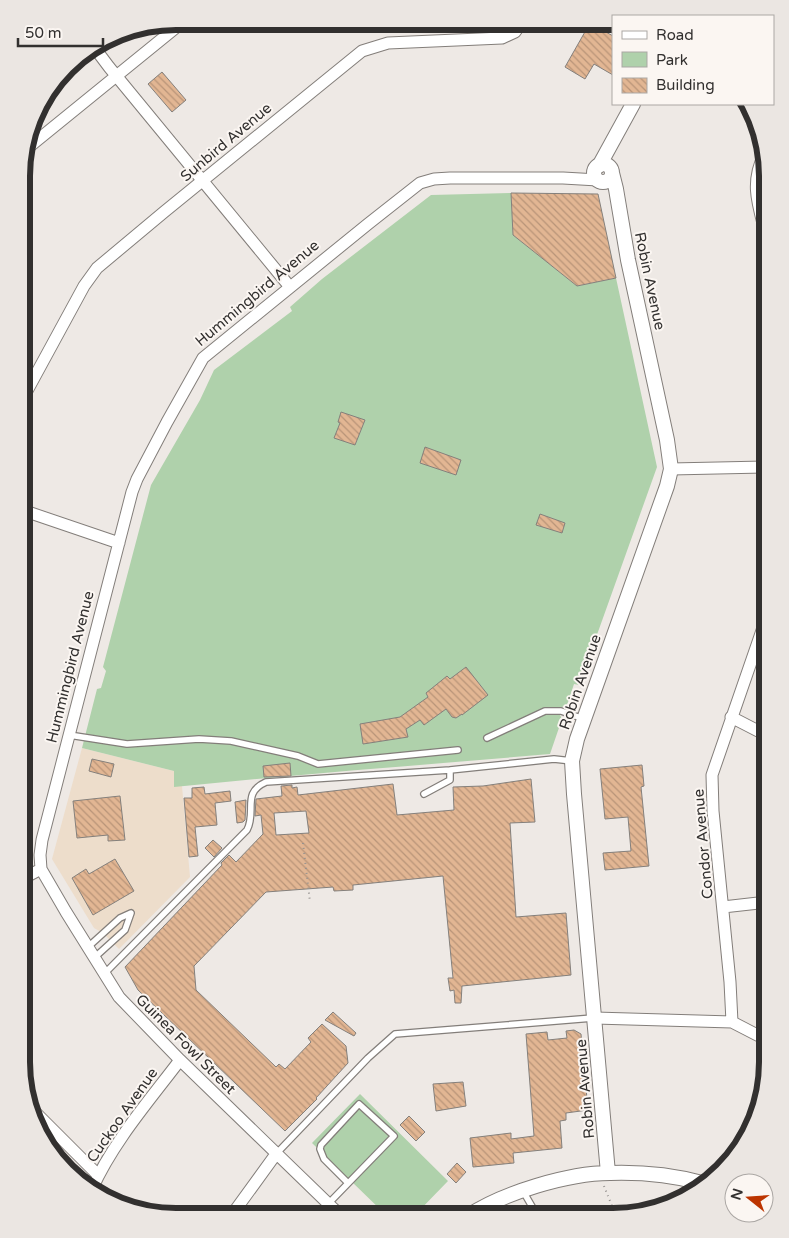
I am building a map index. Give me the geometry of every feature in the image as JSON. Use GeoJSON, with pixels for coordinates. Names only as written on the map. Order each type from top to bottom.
{"type":"FeatureCollection","features":[{"type":"Feature","properties":{"kind":"street"},"geometry":{"type":"LineString","coordinates":[[34,143],[118,77],[173,30]]}},
{"type":"Feature","properties":{"kind":"street","name":"Sunbird Avenue"},"geometry":{"type":"LineString","coordinates":[[30,385],[90,276],[110,257],[203,180],[362,51],[388,42],[502,38],[516,30]]}},
{"type":"Feature","properties":{"kind":"street"},"geometry":{"type":"LineString","coordinates":[[99,53],[290,287]]}},
{"type":"Feature","properties":{"kind":"street"},"geometry":{"type":"LineString","coordinates":[[603,173],[620,130],[632,105]]}},
{"type":"Feature","properties":{"kind":"street"},"geometry":{"type":"LineString","coordinates":[[759,166],[755,189],[759,206]]}},
{"type":"Feature","properties":{"kind":"street","name":"Hummingbird Avenue"},"geometry":{"type":"LineString","coordinates":[[41,869],[42,840],[137,479],[198,365],[290,287],[425,180],[460,178],[571,179],[603,173]]}},
{"type":"Feature","properties":{"kind":"street","name":"Robin Avenue"},"geometry":{"type":"LineString","coordinates":[[603,173],[617,194],[667,440],[670,469],[667,486],[574,747],[572,760],[595,1018],[606,1177]]}},
{"type":"Feature","properties":{"kind":"street"},"geometry":{"type":"LineString","coordinates":[[670,469],[759,467]]}},
{"type":"Feature","properties":{"kind":"street"},"geometry":{"type":"LineString","coordinates":[[30,513],[119,543]]}},
{"type":"Feature","properties":{"kind":"street","name":"Condor Avenue"},"geometry":{"type":"LineString","coordinates":[[732,1022],[713,811],[712,775],[759,638]]}},
{"type":"Feature","properties":{"kind":"street"},"geometry":{"type":"LineString","coordinates":[[731,717],[759,731]]}},
{"type":"Feature","properties":{"kind":"street"},"geometry":{"type":"LineString","coordinates":[[30,875],[41,869]]}},
{"type":"Feature","properties":{"kind":"street","name":"Guinea Fowl Street"},"geometry":{"type":"LineString","coordinates":[[41,869],[104,974],[131,1011],[332,1208]]}},
{"type":"Feature","properties":{"kind":"street"},"geometry":{"type":"LineString","coordinates":[[723,907],[759,903]]}},
{"type":"Feature","properties":{"kind":"street"},"geometry":{"type":"LineString","coordinates":[[595,1018],[732,1022],[759,1036]]}},
{"type":"Feature","properties":{"kind":"street","name":"Cuckoo Avenue"},"geometry":{"type":"LineString","coordinates":[[95,1183],[128,1129],[180,1060]]}},
{"type":"Feature","properties":{"kind":"street"},"geometry":{"type":"LineString","coordinates":[[41,1118],[98,1175]]}},
{"type":"Feature","properties":{"kind":"street"},"geometry":{"type":"LineString","coordinates":[[237,1208],[276,1154]]}},
{"type":"Feature","properties":{"kind":"street"},"geometry":{"type":"LineString","coordinates":[[483,1208],[500,1199],[523,1191],[573,1178],[664,1175],[696,1182]]}},
{"type":"Feature","properties":{"kind":"lane"},"geometry":{"type":"LineString","coordinates":[[487,738],[546,711],[561,711],[584,719]]}},
{"type":"Feature","properties":{"kind":"lane"},"geometry":{"type":"LineString","coordinates":[[69,735],[127,744],[199,739],[231,742],[298,756],[318,764],[458,750]]}},
{"type":"Feature","properties":{"kind":"lane"},"geometry":{"type":"LineString","coordinates":[[104,974],[247,830],[251,822],[250,800],[253,792],[259,785],[266,782],[450,770],[554,759],[572,760]]}},
{"type":"Feature","properties":{"kind":"lane"},"geometry":{"type":"LineString","coordinates":[[424,794],[450,780],[450,770]]}},
{"type":"Feature","properties":{"kind":"lane"},"geometry":{"type":"LineString","coordinates":[[88,947],[120,918],[132,913],[125,930],[94,958]]}},
{"type":"Feature","properties":{"kind":"lane"},"geometry":{"type":"LineString","coordinates":[[276,1154],[368,1058],[395,1034],[595,1018]]}},
{"type":"Feature","properties":{"kind":"lane"},"geometry":{"type":"LineString","coordinates":[[328,1204],[394,1136],[359,1104],[321,1145],[320,1149],[324,1159],[348,1183]]}},
{"type":"Feature","properties":{"kind":"lane"},"geometry":{"type":"LineString","coordinates":[[523,1191],[533,1208]]}},
{"type":"Feature","properties":{"kind":"path"},"geometry":{"type":"LineString","coordinates":[[304,843],[310,902]]}},
{"type":"Feature","properties":{"kind":"path"},"geometry":{"type":"LineString","coordinates":[[606,1177],[614,1208]]}},
{"type":"Feature","properties":{"kind":"shaded area"},"geometry":{"type":"Polygon","coordinates":[[[82,748],[174,771],[174,786],[182,786],[190,877],[119,949],[103,933],[94,928],[52,859],[82,748]]]}},
{"type":"Feature","properties":{"kind":"green space"},"geometry":{"type":"Polygon","coordinates":[[[511,193],[513,235],[577,286],[616,278],[657,467],[579,685],[574,684],[567,705],[562,707],[560,715],[562,719],[550,754],[174,787],[174,771],[82,748],[97,689],[101,688],[106,671],[103,667],[151,485],[200,400],[214,370],[292,311],[290,307],[322,279],[431,195],[511,193]]]}},
{"type":"Feature","properties":{"kind":"green space"},"geometry":{"type":"Polygon","coordinates":[[[360,1094],[448,1181],[422,1208],[379,1208],[312,1143],[360,1094]]]}},
{"type":"Feature","properties":{"kind":"building"},"geometry":{"type":"Polygon","coordinates":[[[586,30],[602,30],[612,35],[612,74],[594,64],[585,79],[565,67],[586,30]]]}},
{"type":"Feature","properties":{"kind":"building"},"geometry":{"type":"Polygon","coordinates":[[[162,72],[186,100],[172,112],[148,84],[162,72]]]}},
{"type":"Feature","properties":{"kind":"building"},"geometry":{"type":"Polygon","coordinates":[[[511,193],[598,194],[616,278],[577,286],[513,235],[511,193]]]}},
{"type":"Feature","properties":{"kind":"building"},"geometry":{"type":"Polygon","coordinates":[[[341,412],[365,420],[355,445],[334,438],[340,423],[338,422],[341,412]]]}},
{"type":"Feature","properties":{"kind":"building"},"geometry":{"type":"Polygon","coordinates":[[[425,447],[461,460],[456,475],[420,463],[425,447]]]}},
{"type":"Feature","properties":{"kind":"building"},"geometry":{"type":"Polygon","coordinates":[[[540,514],[565,523],[562,533],[536,525],[540,514]]]}},
{"type":"Feature","properties":{"kind":"building"},"geometry":{"type":"Polygon","coordinates":[[[466,667],[488,695],[462,715],[456,718],[452,717],[446,709],[424,725],[420,720],[406,729],[408,737],[363,744],[360,724],[400,717],[428,697],[426,693],[447,676],[450,679],[466,667]]]}},
{"type":"Feature","properties":{"kind":"building"},"geometry":{"type":"Polygon","coordinates":[[[92,759],[114,764],[111,777],[89,771],[92,759]]]}},
{"type":"Feature","properties":{"kind":"building"},"geometry":{"type":"Polygon","coordinates":[[[290,763],[291,776],[264,777],[263,766],[290,763]]]}},
{"type":"Feature","properties":{"kind":"building"},"geometry":{"type":"Polygon","coordinates":[[[642,765],[644,786],[641,787],[649,866],[605,870],[603,853],[631,851],[628,817],[605,819],[600,769],[642,765]]]}},
{"type":"Feature","properties":{"kind":"building"},"geometry":{"type":"Polygon","coordinates":[[[531,779],[535,822],[510,823],[516,917],[566,913],[571,975],[462,986],[461,1003],[455,1003],[454,990],[450,991],[448,978],[453,978],[443,876],[353,885],[353,890],[334,891],[333,887],[266,892],[194,966],[196,990],[276,1067],[279,1064],[285,1069],[311,1042],[308,1038],[322,1024],[346,1046],[348,1063],[317,1099],[285,1131],[138,990],[125,967],[222,865],[221,863],[229,855],[236,862],[263,834],[261,815],[255,816],[256,799],[282,796],[281,786],[292,785],[292,788],[297,787],[298,795],[393,784],[397,815],[454,810],[453,787],[483,786],[531,779]],[[306,811],[274,813],[276,835],[309,833],[306,811]]]}},
{"type":"Feature","properties":{"kind":"building"},"geometry":{"type":"Polygon","coordinates":[[[204,787],[205,794],[230,791],[231,801],[215,803],[217,825],[195,827],[198,856],[189,857],[184,798],[192,798],[192,788],[204,787]]]}},
{"type":"Feature","properties":{"kind":"building"},"geometry":{"type":"Polygon","coordinates":[[[120,796],[125,840],[108,841],[108,835],[77,838],[73,801],[120,796]]]}},
{"type":"Feature","properties":{"kind":"building"},"geometry":{"type":"Polygon","coordinates":[[[246,800],[245,820],[237,823],[235,802],[246,800]]]}},
{"type":"Feature","properties":{"kind":"building"},"geometry":{"type":"Polygon","coordinates":[[[213,840],[222,848],[214,857],[205,848],[213,840]]]}},
{"type":"Feature","properties":{"kind":"building"},"geometry":{"type":"Polygon","coordinates":[[[115,859],[134,891],[93,915],[72,878],[86,869],[89,874],[115,859]]]}},
{"type":"Feature","properties":{"kind":"building"},"geometry":{"type":"Polygon","coordinates":[[[333,1012],[356,1033],[354,1036],[325,1020],[333,1012]]]}},
{"type":"Feature","properties":{"kind":"building"},"geometry":{"type":"Polygon","coordinates":[[[574,1030],[581,1034],[588,1110],[566,1113],[566,1120],[560,1121],[562,1148],[513,1153],[514,1163],[473,1167],[470,1138],[511,1133],[511,1139],[534,1136],[526,1034],[547,1032],[548,1040],[567,1038],[566,1031],[574,1030]]]}},
{"type":"Feature","properties":{"kind":"building"},"geometry":{"type":"Polygon","coordinates":[[[463,1082],[466,1106],[436,1111],[433,1084],[463,1082]]]}},
{"type":"Feature","properties":{"kind":"building"},"geometry":{"type":"Polygon","coordinates":[[[409,1116],[425,1132],[416,1141],[400,1125],[409,1116]]]}},
{"type":"Feature","properties":{"kind":"building"},"geometry":{"type":"Polygon","coordinates":[[[457,1163],[466,1172],[456,1183],[447,1174],[457,1163]]]}}]}
